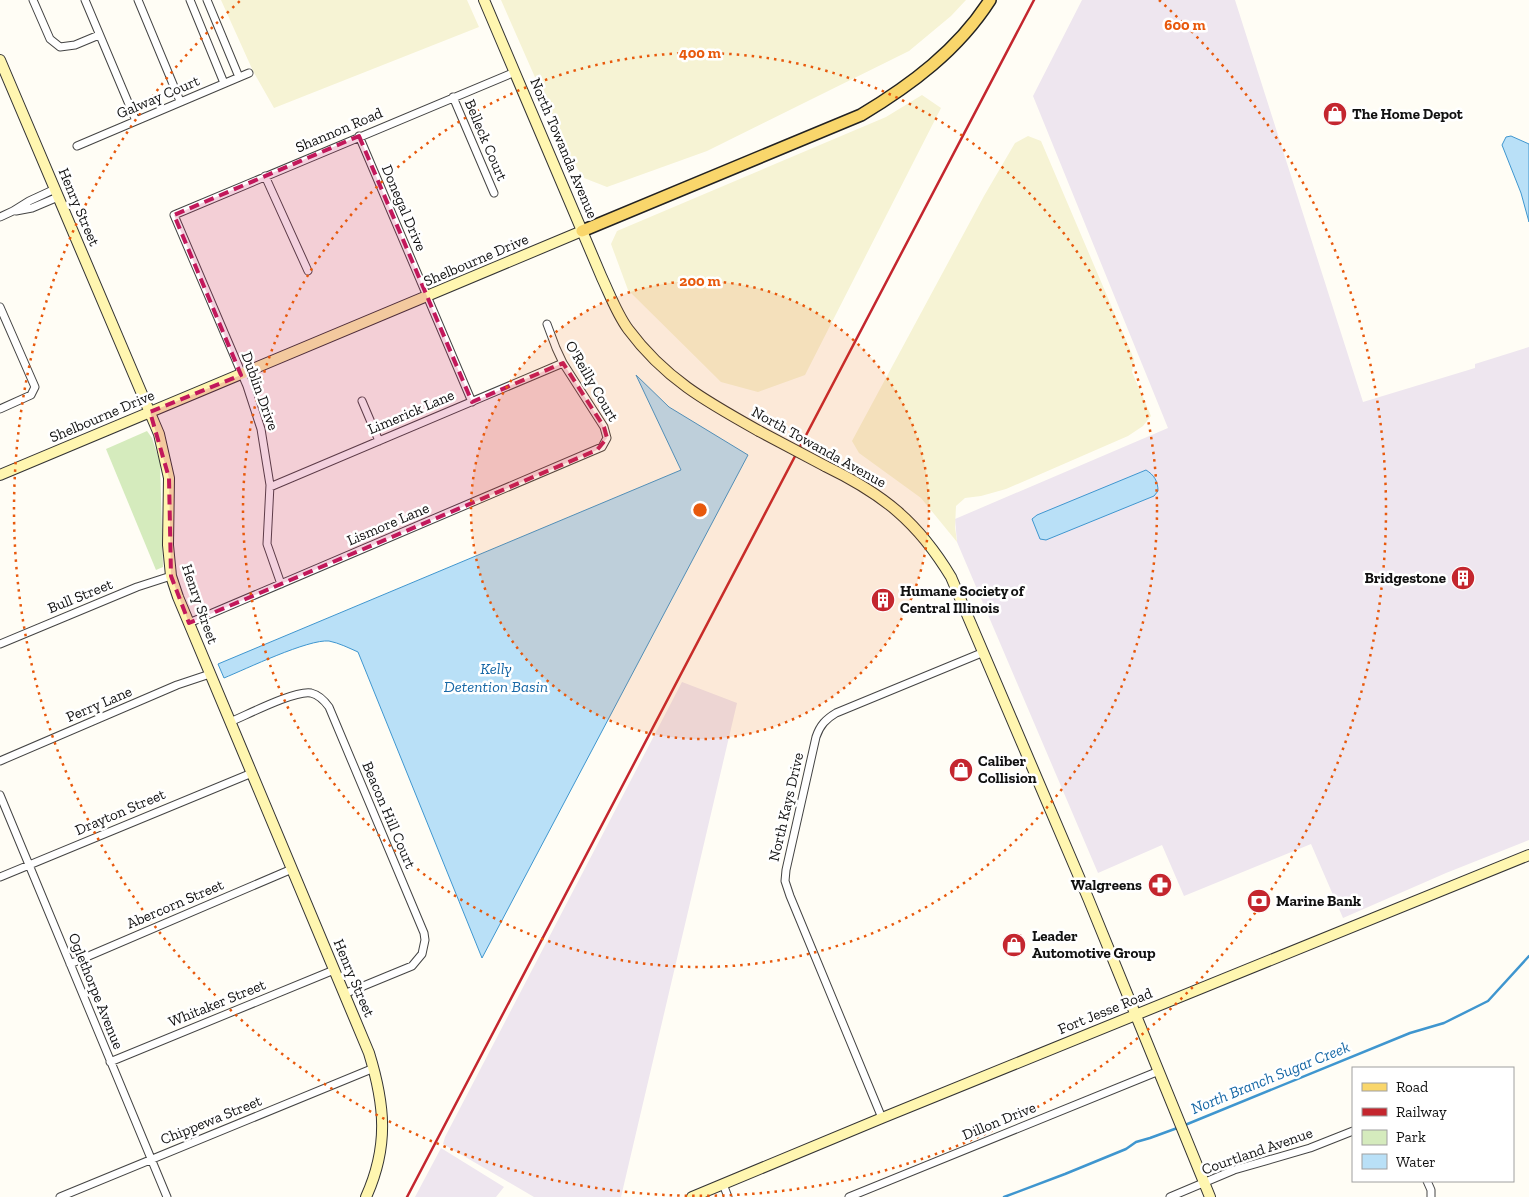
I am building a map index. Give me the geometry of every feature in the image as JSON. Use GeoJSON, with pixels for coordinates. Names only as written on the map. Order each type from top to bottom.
{"type":"FeatureCollection","features":[{"type":"Feature","properties":{"kind":"main road","name":"North Towanda Avenue"},"geometry":{"type":"LineString","coordinates":[[484,0],[616,309],[649,355],[672,377],[698,396],[760,432],[851,478],[893,506],[928,543],[951,577],[1136,1015],[1210,1197]]}},
{"type":"Feature","properties":{"kind":"main road","name":"Shelbourne Drive"},"geometry":{"type":"LineString","coordinates":[[0,476],[861,115],[926,72],[950,50],[990,0]]}},
{"type":"Feature","properties":{"kind":"main road","name":"Henry Street"},"geometry":{"type":"LineString","coordinates":[[0,60],[158,434],[169,478],[168,546],[171,576],[374,1068],[382,1103],[383,1127],[378,1163],[366,1197]]}},
{"type":"Feature","properties":{"kind":"main road","name":"Fort Jesse Road"},"geometry":{"type":"LineString","coordinates":[[692,1197],[1529,855]]}},
{"type":"Feature","properties":{"kind":"street"},"geometry":{"type":"LineString","coordinates":[[33,0],[50,39],[60,47],[74,45],[99,34]]}},
{"type":"Feature","properties":{"kind":"street"},"geometry":{"type":"LineString","coordinates":[[85,0],[136,121]]}},
{"type":"Feature","properties":{"kind":"street"},"geometry":{"type":"LineString","coordinates":[[138,0],[180,102]]}},
{"type":"Feature","properties":{"kind":"street"},"geometry":{"type":"LineString","coordinates":[[190,0],[224,83]]}},
{"type":"Feature","properties":{"kind":"street"},"geometry":{"type":"LineString","coordinates":[[207,0],[239,77]]}},
{"type":"Feature","properties":{"kind":"street","name":"Shannon Road"},"geometry":{"type":"LineString","coordinates":[[174,215],[515,72]]}},
{"type":"Feature","properties":{"kind":"street","name":"Galway Court"},"geometry":{"type":"LineString","coordinates":[[77,146],[249,73]]}},
{"type":"Feature","properties":{"kind":"street","name":"Belleck Court"},"geometry":{"type":"LineString","coordinates":[[453,97],[494,193]]}},
{"type":"Feature","properties":{"kind":"street","name":"Donegal Drive"},"geometry":{"type":"LineString","coordinates":[[359,136],[472,402]]}},
{"type":"Feature","properties":{"kind":"street"},"geometry":{"type":"LineString","coordinates":[[265,176],[308,271]]}},
{"type":"Feature","properties":{"kind":"street"},"geometry":{"type":"LineString","coordinates":[[0,217],[13,211],[32,208],[57,193]]}},
{"type":"Feature","properties":{"kind":"street","name":"Dublin Drive"},"geometry":{"type":"LineString","coordinates":[[174,215],[241,375],[261,429],[270,487],[266,530],[267,544],[281,584]]}},
{"type":"Feature","properties":{"kind":"street"},"geometry":{"type":"LineString","coordinates":[[0,409],[27,398],[34,391],[34,383],[1,311]]}},
{"type":"Feature","properties":{"kind":"street","name":"O'Reilly Court"},"geometry":{"type":"LineString","coordinates":[[547,324],[563,363],[607,432],[605,444],[597,450]]}},
{"type":"Feature","properties":{"kind":"street","name":"Limerick Lane"},"geometry":{"type":"LineString","coordinates":[[270,487],[563,363]]}},
{"type":"Feature","properties":{"kind":"street"},"geometry":{"type":"LineString","coordinates":[[362,401],[379,441]]}},
{"type":"Feature","properties":{"kind":"street","name":"Lismore Lane"},"geometry":{"type":"LineString","coordinates":[[189,623],[597,450]]}},
{"type":"Feature","properties":{"kind":"street","name":"Bull Street"},"geometry":{"type":"LineString","coordinates":[[0,644],[137,587],[171,576]]}},
{"type":"Feature","properties":{"kind":"street","name":"North Kays Drive"},"geometry":{"type":"LineString","coordinates":[[882,1118],[790,896],[785,881],[786,870],[816,737],[825,720],[836,712],[984,652]]}},
{"type":"Feature","properties":{"kind":"street","name":"Perry Lane"},"geometry":{"type":"LineString","coordinates":[[0,761],[177,685],[210,674]]}},
{"type":"Feature","properties":{"kind":"street","name":"Beacon Hill Court"},"geometry":{"type":"LineString","coordinates":[[230,722],[297,694],[311,693],[324,701],[329,707],[424,933],[425,940],[422,954],[412,966],[344,994]]}},
{"type":"Feature","properties":{"kind":"street","name":"Drayton Street"},"geometry":{"type":"LineString","coordinates":[[0,877],[252,773]]}},
{"type":"Feature","properties":{"kind":"street","name":"Oglethorpe Avenue"},"geometry":{"type":"LineString","coordinates":[[0,795],[167,1197]]}},
{"type":"Feature","properties":{"kind":"street","name":"Abercorn Street"},"geometry":{"type":"LineString","coordinates":[[70,964],[292,869]]}},
{"type":"Feature","properties":{"kind":"street","name":"Whitaker Street"},"geometry":{"type":"LineString","coordinates":[[110,1062],[334,970]]}},
{"type":"Feature","properties":{"kind":"street","name":"Chippewa Street"},"geometry":{"type":"LineString","coordinates":[[60,1197],[374,1068]]}},
{"type":"Feature","properties":{"kind":"street","name":"Dillon Drive"},"geometry":{"type":"LineString","coordinates":[[849,1197],[1159,1071]]}},
{"type":"Feature","properties":{"kind":"street","name":"Courtland Avenue"},"geometry":{"type":"LineString","coordinates":[[1170,1197],[1234,1170],[1310,1148],[1352,1131]]}},
{"type":"Feature","properties":{"kind":"street"},"geometry":{"type":"LineString","coordinates":[[1427,1182],[1431,1190],[1431,1197]]}},
{"type":"Feature","properties":{"kind":"street"},"geometry":{"type":"LineString","coordinates":[[723,1184],[728,1197]]}},
{"type":"Feature","properties":{"kind":"highlighted area"},"geometry":{"type":"Polygon","coordinates":[[[359,136],[472,402],[563,363],[604,427],[607,438],[597,450],[189,623],[171,576],[169,478],[150,412],[241,375],[174,215],[359,136]]]}},
{"type":"Feature","properties":{"kind":"shaded area"},"geometry":{"type":"Polygon","coordinates":[[[221,0],[467,0],[479,27],[274,108],[253,71],[221,0]]]}},
{"type":"Feature","properties":{"kind":"shaded area"},"geometry":{"type":"Polygon","coordinates":[[[501,0],[966,0],[951,16],[909,51],[707,151],[607,187],[584,178],[571,159],[501,0]]]}},
{"type":"Feature","properties":{"kind":"shaded area","name":"Bridgestone"},"geometry":{"type":"Polygon","coordinates":[[[1082,0],[1235,0],[1363,402],[1475,368],[1475,364],[1529,347],[1529,840],[1446,873],[1343,918],[1311,844],[1184,896],[1162,845],[1098,873],[957,542],[955,519],[1168,428],[1033,96],[1082,0]]]}},
{"type":"Feature","properties":{"kind":"shaded area"},"geometry":{"type":"Polygon","coordinates":[[[922,95],[941,108],[805,375],[758,392],[721,382],[628,290],[611,244],[617,231],[886,117],[922,95]]]}},
{"type":"Feature","properties":{"kind":"shaded area"},"geometry":{"type":"Polygon","coordinates":[[[1028,136],[1041,141],[1134,359],[1132,372],[1151,416],[1143,426],[1128,436],[1006,489],[965,498],[956,506],[955,527],[957,542],[921,498],[859,453],[852,441],[984,196],[1015,143],[1028,136]]]}},
{"type":"Feature","properties":{"kind":"shaded area"},"geometry":{"type":"Polygon","coordinates":[[[682,682],[737,703],[621,1197],[534,1197],[443,1144],[445,1137],[682,682]]]}},
{"type":"Feature","properties":{"kind":"shaded area"},"geometry":{"type":"Polygon","coordinates":[[[441,1148],[504,1187],[496,1197],[415,1197],[441,1148]]]}},
{"type":"Feature","properties":{"kind":"green space"},"geometry":{"type":"Polygon","coordinates":[[[147,431],[152,438],[160,462],[163,567],[156,570],[106,449],[147,431]]]}},
{"type":"Feature","properties":{"kind":"water"},"geometry":{"type":"Polygon","coordinates":[[[1511,136],[1529,144],[1529,222],[1521,193],[1502,145],[1506,137],[1511,136]]]}},
{"type":"Feature","properties":{"kind":"water","name":"Kelly Detention Basin"},"geometry":{"type":"Polygon","coordinates":[[[636,375],[669,407],[748,455],[482,958],[358,652],[333,642],[319,642],[292,649],[224,678],[218,664],[681,470],[636,375]]]}},
{"type":"Feature","properties":{"kind":"water"},"geometry":{"type":"Polygon","coordinates":[[[1146,470],[1153,476],[1157,484],[1158,491],[1154,496],[1046,540],[1040,539],[1032,519],[1037,515],[1146,470]]]}},
{"type":"Feature","properties":{"kind":"waterway","name":"North Branch Sugar Creek"},"geometry":{"type":"LineString","coordinates":[[1185,1125],[1410,1033],[1444,1023],[1488,1001],[1529,956]]}},
{"type":"Feature","properties":{"kind":"waterway","name":"North Branch Sugar Creek"},"geometry":{"type":"LineString","coordinates":[[1004,1197],[1126,1149],[1136,1142],[1180,1127]]}},
{"type":"Feature","properties":{"kind":"railway"},"geometry":{"type":"LineString","coordinates":[[407,1197],[1034,0]]}},
{"type":"Feature","properties":{"kind":"place","name":"The Home Depot"},"geometry":{"type":"Point","coordinates":[1335,114]}},
{"type":"Feature","properties":{"kind":"place","name":"Bridgestone"},"geometry":{"type":"Point","coordinates":[1463,578]}},
{"type":"Feature","properties":{"kind":"place","name":"Humane Society of Central Illinois"},"geometry":{"type":"Point","coordinates":[883,600]}},
{"type":"Feature","properties":{"kind":"place","name":"Caliber Collision"},"geometry":{"type":"Point","coordinates":[961,770]}},
{"type":"Feature","properties":{"kind":"place","name":"Walgreens"},"geometry":{"type":"Point","coordinates":[1160,885]}},
{"type":"Feature","properties":{"kind":"place","name":"Marine Bank"},"geometry":{"type":"Point","coordinates":[1259,901]}},
{"type":"Feature","properties":{"kind":"place","name":"Leader Automotive Group"},"geometry":{"type":"Point","coordinates":[1014,945]}}]}
